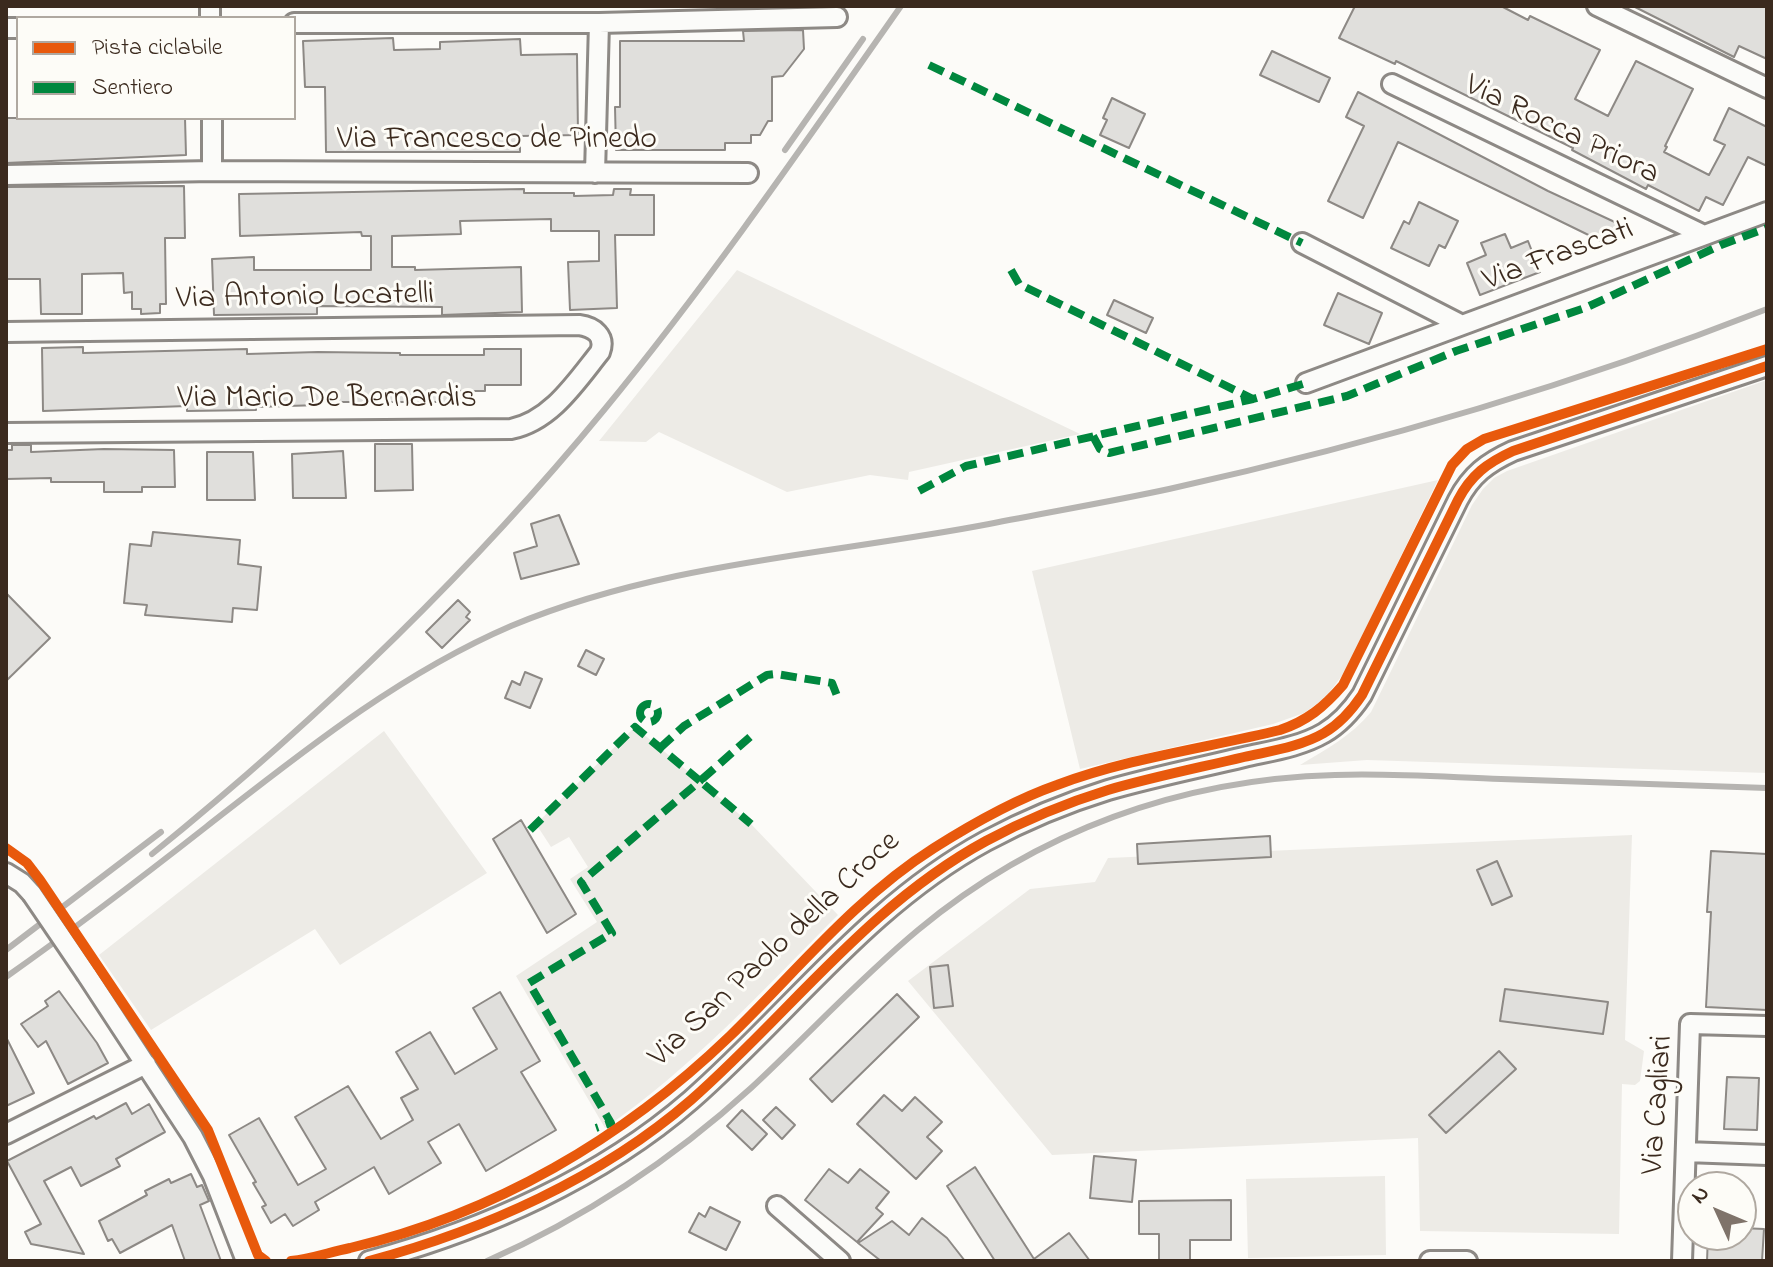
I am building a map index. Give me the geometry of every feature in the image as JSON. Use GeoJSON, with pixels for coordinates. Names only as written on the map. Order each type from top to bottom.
{"type":"FeatureCollection","features":[{"type":"Feature","properties":{"kind":"street"},"geometry":{"type":"LineString","coordinates":[[1597,6],[1767,88]]}},
{"type":"Feature","properties":{"kind":"street"},"geometry":{"type":"LineString","coordinates":[[296,23],[599,23],[837,17]]}},
{"type":"Feature","properties":{"kind":"street"},"geometry":{"type":"LineString","coordinates":[[595,173],[599,23]]}},
{"type":"Feature","properties":{"kind":"street","name":"Via Rocca Priora"},"geometry":{"type":"LineString","coordinates":[[1392,84],[1704,235]]}},
{"type":"Feature","properties":{"kind":"street"},"geometry":{"type":"LineString","coordinates":[[212,120],[212,171]]}},
{"type":"Feature","properties":{"kind":"street","name":"Via Francesco de Pinedo"},"geometry":{"type":"LineString","coordinates":[[6,175],[212,171],[748,173]]}},
{"type":"Feature","properties":{"kind":"street","name":"Via Frascati"},"geometry":{"type":"LineString","coordinates":[[1306,383],[1767,212]]}},
{"type":"Feature","properties":{"kind":"street","name":"Via Frascati"},"geometry":{"type":"LineString","coordinates":[[1302,243],[1462,325]]}},
{"type":"Feature","properties":{"kind":"street","name":"Via Antonio Locatelli"},"geometry":{"type":"LineString","coordinates":[[6,332],[579,325],[601,336]]}},
{"type":"Feature","properties":{"kind":"street","name":"Via Mario De Bernardis"},"geometry":{"type":"LineString","coordinates":[[6,433],[511,429],[532,423],[554,407],[600,352],[603,343],[601,336]]}},
{"type":"Feature","properties":{"kind":"street","name":"Via San Paolo della Croce"},"geometry":{"type":"LineString","coordinates":[[369,1261],[452,1234],[512,1210],[578,1176],[650,1132],[725,1069],[830,961],[878,917],[925,879],[983,842],[1044,813],[1109,790],[1281,749],[1326,732],[1346,717],[1362,695],[1458,500],[1482,468],[1513,451],[1767,366]]}},
{"type":"Feature","properties":{"kind":"street"},"geometry":{"type":"LineString","coordinates":[[6,873],[32,894],[206,1160],[246,1261]]}},
{"type":"Feature","properties":{"kind":"street","name":"Via Cagliari"},"geometry":{"type":"LineString","coordinates":[[1682,1261],[1690,1024],[1767,1026]]}},
{"type":"Feature","properties":{"kind":"street"},"geometry":{"type":"LineString","coordinates":[[6,1134],[146,1064]]}},
{"type":"Feature","properties":{"kind":"street"},"geometry":{"type":"LineString","coordinates":[[1686,1152],[1767,1155]]}},
{"type":"Feature","properties":{"kind":"street"},"geometry":{"type":"LineString","coordinates":[[777,1206],[840,1261]]}},
{"type":"Feature","properties":{"kind":"street"},"geometry":{"type":"LineString","coordinates":[[1430,1261],[1467,1261]]}},
{"type":"Feature","properties":{"kind":"shaded area"},"geometry":{"type":"Polygon","coordinates":[[[737,270],[1080,434],[909,472],[908,480],[870,475],[787,492],[659,432],[646,442],[599,441],[737,270]]]}},
{"type":"Feature","properties":{"kind":"shaded area"},"geometry":{"type":"Polygon","coordinates":[[[1767,380],[1767,773],[1367,760],[1300,765],[1347,735],[1371,712],[1472,505],[1494,478],[1767,380]]]}},
{"type":"Feature","properties":{"kind":"shaded area"},"geometry":{"type":"Polygon","coordinates":[[[1438,480],[1344,673],[1325,698],[1304,713],[1273,724],[1080,769],[1032,571],[1438,480]]]}},
{"type":"Feature","properties":{"kind":"shaded area"},"geometry":{"type":"Polygon","coordinates":[[[635,727],[751,824],[838,915],[697,1054],[605,1128],[516,976],[597,922],[570,879],[588,867],[569,837],[551,847],[536,824],[635,727]]]}},
{"type":"Feature","properties":{"kind":"shaded area"},"geometry":{"type":"Polygon","coordinates":[[[384,731],[487,873],[340,965],[315,929],[151,1030],[99,955],[384,731]]]}},
{"type":"Feature","properties":{"kind":"shaded area"},"geometry":{"type":"Polygon","coordinates":[[[1632,835],[1625,1040],[1644,1051],[1640,1081],[1635,1085],[1622,1084],[1619,1234],[1420,1231],[1418,1138],[1052,1155],[908,981],[1030,889],[1095,882],[1108,858],[1632,835]]]}},
{"type":"Feature","properties":{"kind":"shaded area"},"geometry":{"type":"Polygon","coordinates":[[[1385,1176],[1386,1255],[1248,1258],[1246,1179],[1385,1176]]]}},
{"type":"Feature","properties":{"kind":"building"},"geometry":{"type":"Polygon","coordinates":[[[1355,6],[1501,6],[1528,20],[1530,16],[1600,50],[1575,99],[1608,116],[1636,61],[1693,89],[1664,152],[1709,175],[1725,145],[1714,140],[1729,108],[1767,127],[1767,166],[1748,157],[1723,205],[1706,197],[1699,211],[1648,185],[1646,189],[1573,148],[1396,61],[1395,64],[1339,38],[1355,6]]]}},
{"type":"Feature","properties":{"kind":"building"},"geometry":{"type":"Polygon","coordinates":[[[1633,6],[1767,6],[1767,59],[1739,46],[1734,57],[1633,6]]]}},
{"type":"Feature","properties":{"kind":"building"},"geometry":{"type":"Polygon","coordinates":[[[803,30],[804,49],[783,76],[772,77],[772,121],[768,121],[760,135],[751,135],[751,143],[725,143],[725,150],[616,150],[615,107],[620,107],[620,41],[744,41],[743,31],[803,30]]]}},
{"type":"Feature","properties":{"kind":"building"},"geometry":{"type":"Polygon","coordinates":[[[393,38],[394,50],[440,49],[440,42],[520,39],[521,55],[577,54],[578,135],[520,136],[520,152],[326,152],[325,87],[305,87],[303,41],[393,38]]]}},
{"type":"Feature","properties":{"kind":"building"},"geometry":{"type":"Polygon","coordinates":[[[1272,51],[1330,78],[1319,102],[1260,75],[1272,51]]]}},
{"type":"Feature","properties":{"kind":"building"},"geometry":{"type":"Polygon","coordinates":[[[1358,92],[1548,191],[1619,224],[1609,245],[1398,142],[1363,218],[1328,201],[1364,126],[1346,117],[1358,92]]]}},
{"type":"Feature","properties":{"kind":"building"},"geometry":{"type":"Polygon","coordinates":[[[1112,98],[1145,114],[1129,148],[1100,135],[1112,98]]]}},
{"type":"Feature","properties":{"kind":"building"},"geometry":{"type":"Polygon","coordinates":[[[6,118],[185,120],[186,155],[6,163],[6,118]]]}},
{"type":"Feature","properties":{"kind":"building"},"geometry":{"type":"Polygon","coordinates":[[[184,186],[185,238],[165,238],[166,304],[160,304],[160,313],[141,314],[141,309],[132,309],[132,292],[124,293],[123,273],[82,274],[82,314],[41,314],[40,279],[6,279],[6,187],[184,186]]]}},
{"type":"Feature","properties":{"kind":"building"},"geometry":{"type":"Polygon","coordinates":[[[524,189],[524,193],[574,193],[574,196],[613,195],[614,189],[631,189],[630,195],[654,195],[654,235],[615,235],[617,308],[570,310],[568,262],[599,261],[599,231],[551,231],[551,219],[460,221],[461,234],[392,236],[392,267],[415,267],[415,270],[521,267],[522,312],[442,315],[442,307],[317,306],[317,314],[214,315],[212,259],[254,257],[254,270],[371,270],[371,236],[362,236],[361,232],[240,236],[239,194],[524,189]]]}},
{"type":"Feature","properties":{"kind":"building"},"geometry":{"type":"Polygon","coordinates":[[[1419,202],[1458,221],[1445,248],[1439,245],[1429,266],[1391,248],[1404,221],[1409,224],[1419,202]]]}},
{"type":"Feature","properties":{"kind":"building"},"geometry":{"type":"Polygon","coordinates":[[[1505,234],[1511,248],[1528,241],[1540,272],[1480,295],[1467,263],[1486,255],[1481,243],[1505,234]]]}},
{"type":"Feature","properties":{"kind":"building"},"geometry":{"type":"Polygon","coordinates":[[[1338,293],[1382,313],[1369,344],[1324,325],[1338,293]]]}},
{"type":"Feature","properties":{"kind":"building"},"geometry":{"type":"Polygon","coordinates":[[[1114,300],[1153,318],[1146,333],[1107,315],[1114,300]]]}},
{"type":"Feature","properties":{"kind":"building"},"geometry":{"type":"Polygon","coordinates":[[[83,347],[83,353],[247,349],[247,354],[318,352],[400,355],[484,355],[484,349],[521,349],[521,385],[485,385],[485,391],[461,391],[461,402],[320,402],[320,405],[256,407],[256,410],[187,411],[187,406],[43,411],[42,348],[83,347]]]}},
{"type":"Feature","properties":{"kind":"building"},"geometry":{"type":"Polygon","coordinates":[[[375,444],[412,444],[413,490],[375,491],[375,444]]]}},
{"type":"Feature","properties":{"kind":"building"},"geometry":{"type":"Polygon","coordinates":[[[12,445],[31,445],[31,452],[174,450],[175,487],[142,487],[142,492],[104,492],[104,482],[6,479],[6,450],[12,450],[12,445]]]}},
{"type":"Feature","properties":{"kind":"building"},"geometry":{"type":"Polygon","coordinates":[[[343,451],[346,498],[293,498],[292,454],[343,451]]]}},
{"type":"Feature","properties":{"kind":"building"},"geometry":{"type":"Polygon","coordinates":[[[207,452],[253,452],[255,500],[207,500],[207,452]]]}},
{"type":"Feature","properties":{"kind":"building"},"geometry":{"type":"Polygon","coordinates":[[[559,515],[579,564],[521,579],[514,553],[537,546],[531,524],[559,515]]]}},
{"type":"Feature","properties":{"kind":"building"},"geometry":{"type":"Polygon","coordinates":[[[153,532],[240,540],[238,564],[261,567],[257,610],[233,608],[232,622],[145,615],[147,605],[124,603],[130,544],[151,546],[153,532]]]}},
{"type":"Feature","properties":{"kind":"building"},"geometry":{"type":"Polygon","coordinates":[[[6,593],[50,638],[6,681],[6,593]]]}},
{"type":"Feature","properties":{"kind":"building"},"geometry":{"type":"Polygon","coordinates":[[[458,600],[470,612],[466,617],[470,620],[442,648],[426,632],[458,600]]]}},
{"type":"Feature","properties":{"kind":"building"},"geometry":{"type":"Polygon","coordinates":[[[586,650],[604,659],[596,675],[578,666],[586,650]]]}},
{"type":"Feature","properties":{"kind":"building"},"geometry":{"type":"Polygon","coordinates":[[[525,672],[542,679],[530,708],[505,698],[512,681],[520,685],[525,672]]]}},
{"type":"Feature","properties":{"kind":"building"},"geometry":{"type":"Polygon","coordinates":[[[521,820],[576,914],[547,933],[493,839],[521,820]]]}},
{"type":"Feature","properties":{"kind":"building"},"geometry":{"type":"Polygon","coordinates":[[[1270,836],[1271,857],[1138,864],[1137,844],[1270,836]]]}},
{"type":"Feature","properties":{"kind":"building"},"geometry":{"type":"Polygon","coordinates":[[[1711,851],[1767,854],[1767,1010],[1706,1007],[1711,851]]]}},
{"type":"Feature","properties":{"kind":"building"},"geometry":{"type":"Polygon","coordinates":[[[1497,861],[1512,896],[1492,905],[1477,870],[1497,861]]]}},
{"type":"Feature","properties":{"kind":"building"},"geometry":{"type":"Polygon","coordinates":[[[948,965],[953,1006],[934,1008],[930,967],[948,965]]]}},
{"type":"Feature","properties":{"kind":"building"},"geometry":{"type":"Polygon","coordinates":[[[1505,989],[1608,1002],[1603,1034],[1500,1021],[1505,989]]]}},
{"type":"Feature","properties":{"kind":"building"},"geometry":{"type":"Polygon","coordinates":[[[59,991],[108,1063],[68,1084],[46,1041],[38,1047],[21,1024],[48,1006],[45,1001],[59,991]]]}},
{"type":"Feature","properties":{"kind":"building"},"geometry":{"type":"Polygon","coordinates":[[[500,992],[540,1061],[521,1072],[556,1130],[486,1171],[459,1124],[428,1142],[441,1163],[389,1194],[374,1167],[315,1202],[319,1210],[293,1226],[285,1214],[271,1223],[262,1207],[266,1205],[253,1183],[256,1182],[229,1135],[259,1118],[298,1185],[326,1169],[295,1117],[348,1086],[381,1139],[413,1120],[401,1098],[418,1089],[396,1052],[430,1032],[455,1074],[497,1049],[473,1008],[500,992]]]}},
{"type":"Feature","properties":{"kind":"building"},"geometry":{"type":"Polygon","coordinates":[[[897,994],[919,1017],[832,1102],[810,1079],[897,994]]]}},
{"type":"Feature","properties":{"kind":"building"},"geometry":{"type":"Polygon","coordinates":[[[6,1037],[34,1093],[6,1106],[6,1037]]]}},
{"type":"Feature","properties":{"kind":"building"},"geometry":{"type":"Polygon","coordinates":[[[1499,1051],[1516,1069],[1446,1133],[1429,1115],[1499,1051]]]}},
{"type":"Feature","properties":{"kind":"building"},"geometry":{"type":"Polygon","coordinates":[[[1727,1077],[1759,1078],[1757,1130],[1724,1129],[1727,1077]]]}},
{"type":"Feature","properties":{"kind":"building"},"geometry":{"type":"Polygon","coordinates":[[[884,1095],[902,1111],[915,1097],[942,1122],[927,1137],[942,1151],[916,1179],[857,1124],[884,1095]]]}},
{"type":"Feature","properties":{"kind":"building"},"geometry":{"type":"Polygon","coordinates":[[[126,1103],[132,1114],[149,1104],[165,1132],[116,1159],[120,1166],[81,1186],[71,1167],[44,1181],[84,1254],[31,1244],[25,1232],[41,1224],[7,1161],[126,1103]]]}},
{"type":"Feature","properties":{"kind":"building"},"geometry":{"type":"Polygon","coordinates":[[[776,1107],[795,1125],[782,1139],[763,1120],[776,1107]]]}},
{"type":"Feature","properties":{"kind":"building"},"geometry":{"type":"Polygon","coordinates":[[[742,1110],[767,1134],[752,1150],[727,1126],[742,1110]]]}},
{"type":"Feature","properties":{"kind":"building"},"geometry":{"type":"Polygon","coordinates":[[[1094,1156],[1136,1160],[1132,1202],[1090,1198],[1094,1156]]]}},
{"type":"Feature","properties":{"kind":"building"},"geometry":{"type":"Polygon","coordinates":[[[975,1167],[1034,1259],[1069,1233],[1090,1261],[995,1261],[947,1186],[975,1167]]]}},
{"type":"Feature","properties":{"kind":"building"},"geometry":{"type":"Polygon","coordinates":[[[829,1169],[848,1183],[860,1169],[889,1192],[876,1208],[883,1214],[857,1242],[805,1200],[829,1169]]]}},
{"type":"Feature","properties":{"kind":"building"},"geometry":{"type":"Polygon","coordinates":[[[191,1174],[197,1187],[202,1185],[209,1201],[200,1205],[221,1261],[185,1261],[172,1225],[120,1253],[112,1239],[108,1241],[99,1221],[147,1195],[145,1191],[169,1179],[171,1183],[191,1174]]]}},
{"type":"Feature","properties":{"kind":"building"},"geometry":{"type":"Polygon","coordinates":[[[1231,1200],[1231,1240],[1190,1240],[1190,1261],[1159,1261],[1159,1234],[1139,1234],[1139,1201],[1231,1200]]]}},
{"type":"Feature","properties":{"kind":"building"},"geometry":{"type":"Polygon","coordinates":[[[710,1207],[740,1222],[726,1250],[689,1232],[699,1213],[705,1217],[710,1207]]]}},
{"type":"Feature","properties":{"kind":"building"},"geometry":{"type":"Polygon","coordinates":[[[922,1218],[947,1238],[965,1261],[881,1261],[858,1243],[892,1221],[909,1235],[922,1218]]]}},
{"type":"Feature","properties":{"kind":"building"},"geometry":{"type":"Polygon","coordinates":[[[1757,1229],[1764,1229],[1762,1261],[1707,1261],[1707,1251],[1757,1251],[1757,1229]]]}},
{"type":"Feature","properties":{"kind":"railway"},"geometry":{"type":"LineString","coordinates":[[152,854],[332,698],[445,587],[553,470],[604,410],[719,262],[901,6]]}},
{"type":"Feature","properties":{"kind":"railway"},"geometry":{"type":"LineString","coordinates":[[785,150],[863,39]]}},
{"type":"Feature","properties":{"kind":"railway"},"geometry":{"type":"LineString","coordinates":[[6,977],[352,717],[429,667],[511,626],[628,587],[687,574],[1102,503],[1321,453],[1546,387],[1767,309]]}},
{"type":"Feature","properties":{"kind":"railway"},"geometry":{"type":"LineString","coordinates":[[487,1261],[592,1206],[690,1139],[751,1088],[896,949],[964,895],[1012,865],[1113,817],[1222,787],[1335,775],[1767,788]]}},
{"type":"Feature","properties":{"kind":"railway"},"geometry":{"type":"LineString","coordinates":[[6,950],[161,832]]}},
{"type":"Feature","properties":{"kind":"marked path"},"geometry":{"type":"LineString","coordinates":[[929,65],[1302,243]]}},
{"type":"Feature","properties":{"kind":"marked path"},"geometry":{"type":"LineString","coordinates":[[1093,436],[1100,449],[1109,453],[1347,396],[1456,351],[1585,308],[1721,245],[1767,228]]}},
{"type":"Feature","properties":{"kind":"marked path"},"geometry":{"type":"LineString","coordinates":[[1011,270],[1019,284],[1253,399]]}},
{"type":"Feature","properties":{"kind":"marked path"},"geometry":{"type":"LineString","coordinates":[[919,491],[966,466],[1253,399],[1306,383]]}},
{"type":"Feature","properties":{"kind":"marked path"},"geometry":{"type":"LineString","coordinates":[[660,748],[684,726],[767,675],[832,683],[839,701]]}},
{"type":"Feature","properties":{"kind":"marked path"},"geometry":{"type":"LineString","coordinates":[[645,704],[653,704],[658,713],[656,720],[645,722],[640,717],[640,709],[645,704]]}},
{"type":"Feature","properties":{"kind":"marked path"},"geometry":{"type":"LineString","coordinates":[[530,830],[635,727],[700,781],[581,882],[612,933],[529,983],[611,1123],[596,1128]]}},
{"type":"Feature","properties":{"kind":"marked path"},"geometry":{"type":"LineString","coordinates":[[750,737],[700,781],[751,824]]}},
{"type":"Feature","properties":{"kind":"cycle path"},"geometry":{"type":"LineString","coordinates":[[291,1261],[350,1248],[455,1215],[554,1168],[601,1139],[646,1108],[730,1036],[878,889],[934,848],[994,813],[1041,791],[1084,776],[1140,760],[1280,730],[1314,712],[1343,685],[1452,465],[1467,449],[1484,439],[1767,349]]}},
{"type":"Feature","properties":{"kind":"cycle path"},"geometry":{"type":"LineString","coordinates":[[369,1261],[498,1217],[619,1154],[691,1100],[831,962],[904,896],[986,841],[1092,795],[1295,745],[1330,729],[1346,716],[1362,695],[1458,500],[1468,483],[1481,471],[1513,451],[1767,366]]}},
{"type":"Feature","properties":{"kind":"cycle path"},"geometry":{"type":"LineString","coordinates":[[6,848],[27,863],[40,880],[208,1130],[258,1255],[266,1261]]}}]}
